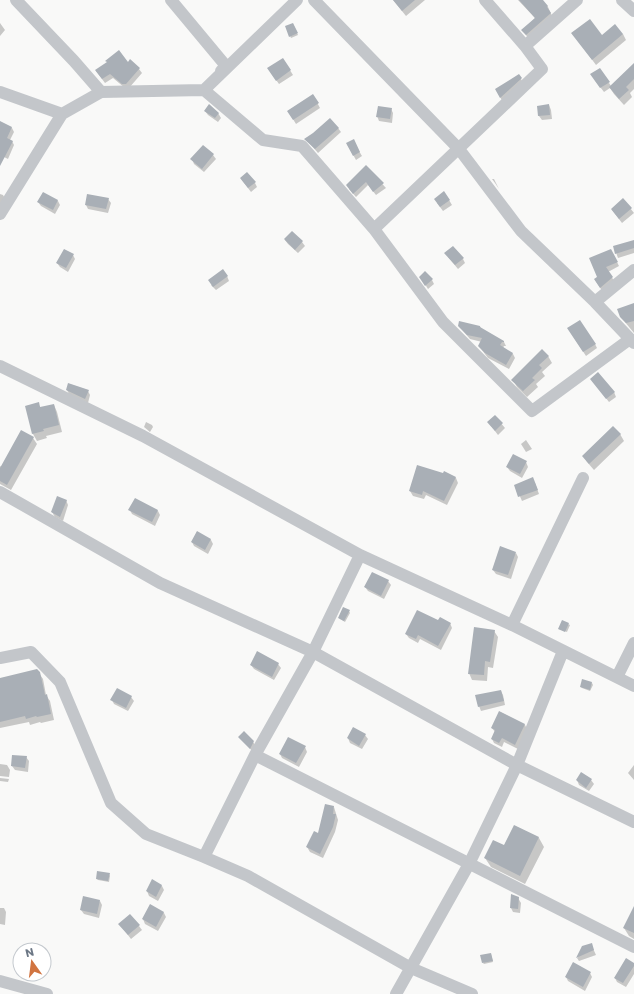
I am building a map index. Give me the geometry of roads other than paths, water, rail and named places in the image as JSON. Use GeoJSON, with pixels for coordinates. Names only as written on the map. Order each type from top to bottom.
{"type":"FeatureCollection","features":[{"type":"Feature","properties":{"kind":"street"},"geometry":{"type":"LineString","coordinates":[[16,0],[74,61],[100,92]]}},
{"type":"Feature","properties":{"kind":"street"},"geometry":{"type":"LineString","coordinates":[[172,0],[226,66],[204,90]]}},
{"type":"Feature","properties":{"kind":"street"},"geometry":{"type":"LineString","coordinates":[[204,90],[297,0]]}},
{"type":"Feature","properties":{"kind":"street"},"geometry":{"type":"LineString","coordinates":[[0,214],[62,114],[100,92],[204,90],[263,140],[302,146],[374,229],[443,322],[532,411],[632,341],[595,302],[521,231],[459,149],[314,0]]}},
{"type":"Feature","properties":{"kind":"street"},"geometry":{"type":"LineString","coordinates":[[374,229],[542,69],[525,46],[485,0]]}},
{"type":"Feature","properties":{"kind":"street"},"geometry":{"type":"LineString","coordinates":[[525,46],[577,0]]}},
{"type":"Feature","properties":{"kind":"street"},"geometry":{"type":"LineString","coordinates":[[622,0],[634,11]]}},
{"type":"Feature","properties":{"kind":"street"},"geometry":{"type":"LineString","coordinates":[[0,92],[62,114]]}},
{"type":"Feature","properties":{"kind":"street"},"geometry":{"type":"LineString","coordinates":[[595,302],[634,270]]}},
{"type":"Feature","properties":{"kind":"street"},"geometry":{"type":"LineString","coordinates":[[0,366],[143,436],[360,555],[512,625],[634,686]]}},
{"type":"Feature","properties":{"kind":"street"},"geometry":{"type":"LineString","coordinates":[[512,625],[583,478]]}},
{"type":"Feature","properties":{"kind":"street"},"geometry":{"type":"LineString","coordinates":[[0,492],[160,583],[313,652],[517,765],[634,822]]}},
{"type":"Feature","properties":{"kind":"street"},"geometry":{"type":"LineString","coordinates":[[204,857],[255,755],[313,652],[360,555]]}},
{"type":"Feature","properties":{"kind":"street"},"geometry":{"type":"LineString","coordinates":[[617,677],[634,643]]}},
{"type":"Feature","properties":{"kind":"street"},"geometry":{"type":"LineString","coordinates":[[396,994],[469,864],[517,765],[563,651]]}},
{"type":"Feature","properties":{"kind":"street"},"geometry":{"type":"LineString","coordinates":[[0,658],[31,652],[60,682],[111,803],[146,834],[248,876],[411,968],[472,994]]}},
{"type":"Feature","properties":{"kind":"street"},"geometry":{"type":"LineString","coordinates":[[255,755],[634,947]]}},
{"type":"Feature","properties":{"kind":"street"},"geometry":{"type":"LineString","coordinates":[[0,981],[28,992],[47,994]]}}]}
